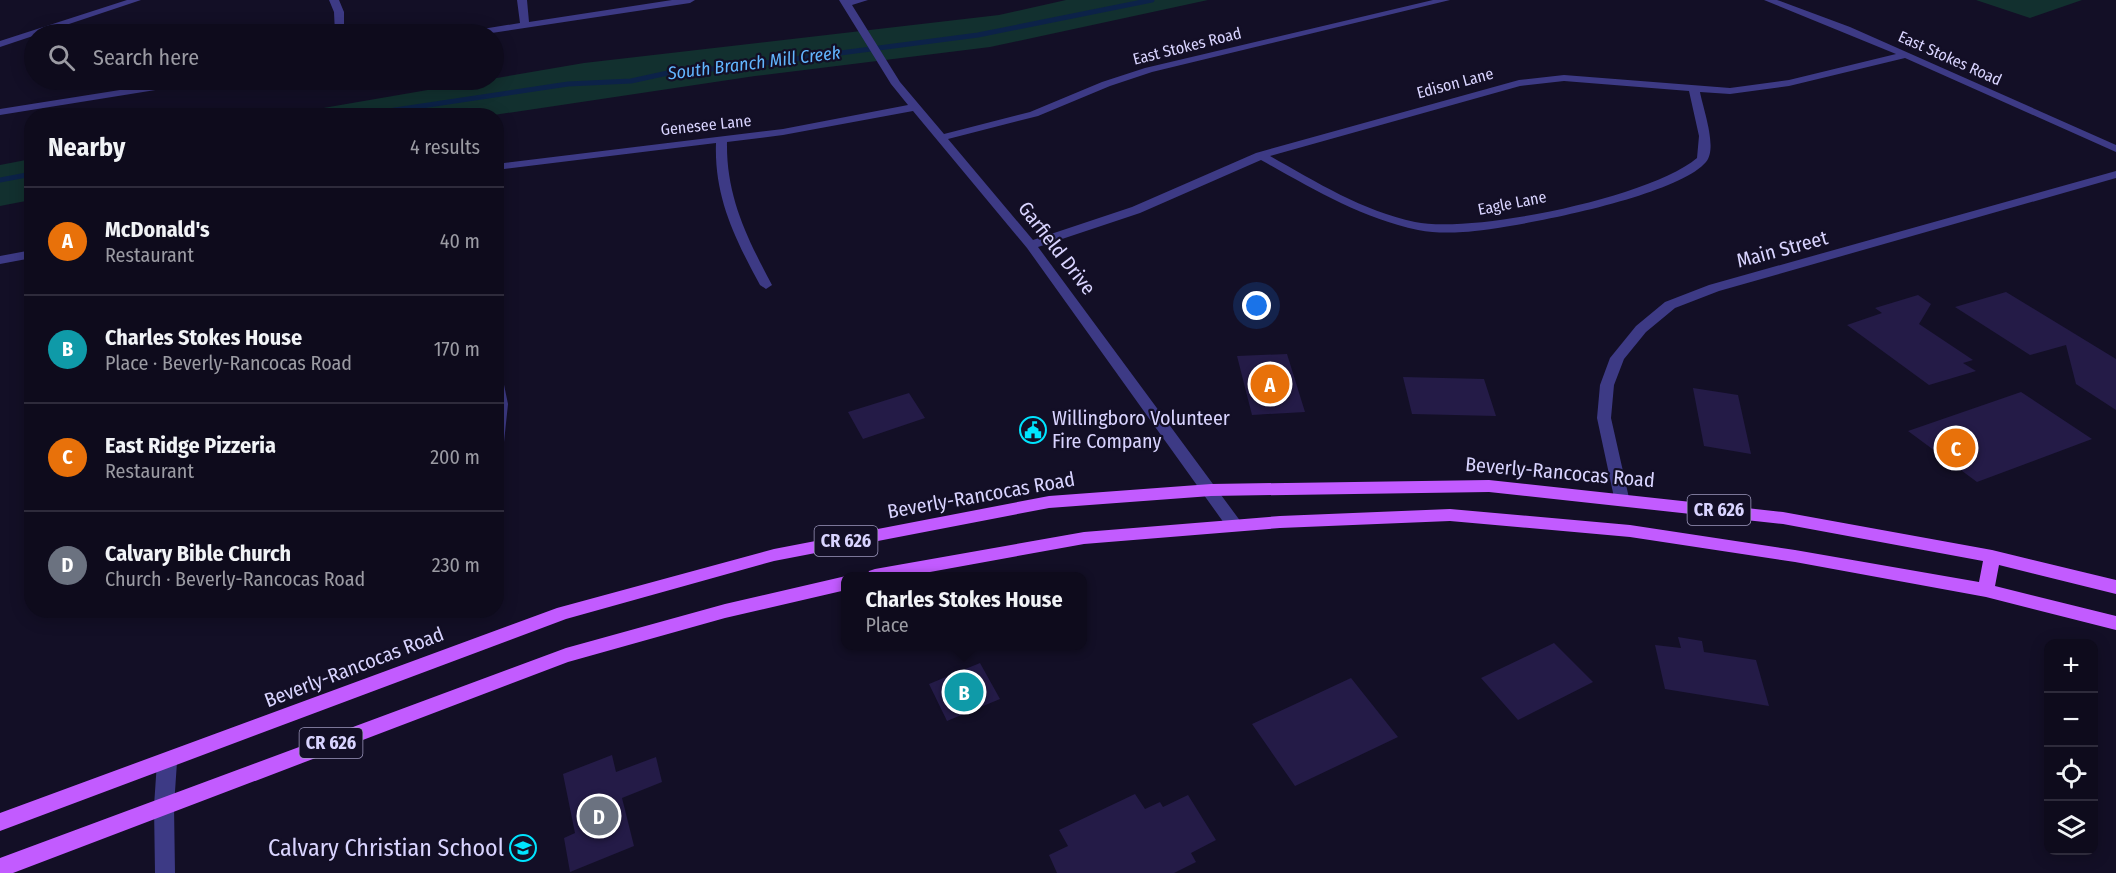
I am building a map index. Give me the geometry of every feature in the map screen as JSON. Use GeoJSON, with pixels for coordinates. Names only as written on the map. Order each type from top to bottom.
{"type":"FeatureCollection","features":[{"type":"Feature","properties":{"kind":"main road","name":"Beverly-Rancocas Road"},"geometry":{"type":"LineString","coordinates":[[0,822],[563,614],[774,555],[1049,502],[1210,490],[1489,486],[1621,498],[1783,518],[1992,556],[2116,587]]}},
{"type":"Feature","properties":{"kind":"main road","name":"CR 626"},"geometry":{"type":"LineString","coordinates":[[897,572],[1084,538],[1234,526],[1450,515],[1630,531],[1795,556],[1986,590],[2116,623]]}},
{"type":"Feature","properties":{"kind":"main road"},"geometry":{"type":"LineString","coordinates":[[1986,590],[1992,556]]}},
{"type":"Feature","properties":{"kind":"main road","name":"CR 626"},"geometry":{"type":"LineString","coordinates":[[0,868],[566,655],[725,610],[841,584]]}},
{"type":"Feature","properties":{"kind":"street"},"geometry":{"type":"LineString","coordinates":[[62,24],[136,0]]}},
{"type":"Feature","properties":{"kind":"street"},"geometry":{"type":"LineString","coordinates":[[334,0],[339,12],[340,24]]}},
{"type":"Feature","properties":{"kind":"street"},"geometry":{"type":"LineString","coordinates":[[522,0],[525,26]]}},
{"type":"Feature","properties":{"kind":"street"},"geometry":{"type":"LineString","coordinates":[[504,29],[690,0]]}},
{"type":"Feature","properties":{"kind":"street"},"geometry":{"type":"LineString","coordinates":[[845,2],[863,0]]}},
{"type":"Feature","properties":{"kind":"street","name":"East Stokes Road"},"geometry":{"type":"LineString","coordinates":[[941,138],[1034,114],[1106,84],[1149,70],[1445,0]]}},
{"type":"Feature","properties":{"kind":"street","name":"East Stokes Road"},"geometry":{"type":"LineString","coordinates":[[1769,0],[1809,13],[2116,149]]}},
{"type":"Feature","properties":{"kind":"street","name":"Garfield Drive"},"geometry":{"type":"LineString","coordinates":[[845,2],[867,33],[896,84],[1031,245],[1234,526]]}},
{"type":"Feature","properties":{"kind":"street"},"geometry":{"type":"LineString","coordinates":[[0,44],[24,36]]}},
{"type":"Feature","properties":{"kind":"street","name":"Edison Lane"},"geometry":{"type":"LineString","coordinates":[[1031,245],[1136,210],[1260,155],[1331,133],[1541,79],[1589,79],[1730,91],[1771,86],[1906,55]]}},
{"type":"Feature","properties":{"kind":"street","name":"Eagle Lane"},"geometry":{"type":"LineString","coordinates":[[1260,155],[1384,217],[1439,229],[1477,227],[1599,201],[1684,176],[1704,159],[1707,149],[1694,89]]}},
{"type":"Feature","properties":{"kind":"street"},"geometry":{"type":"LineString","coordinates":[[25,108],[137,90]]}},
{"type":"Feature","properties":{"kind":"street"},"geometry":{"type":"LineString","coordinates":[[0,112],[24,108]]}},
{"type":"Feature","properties":{"kind":"street","name":"Genesee Lane"},"geometry":{"type":"LineString","coordinates":[[504,166],[722,140],[832,124],[917,108]]}},
{"type":"Feature","properties":{"kind":"street"},"geometry":{"type":"LineString","coordinates":[[722,140],[721,173],[730,214],[766,285]]}},
{"type":"Feature","properties":{"kind":"street","name":"Main Street"},"geometry":{"type":"LineString","coordinates":[[1621,498],[1604,418],[1607,385],[1617,358],[1641,329],[1670,305],[1714,288],[2113,176]]}},
{"type":"Feature","properties":{"kind":"street"},"geometry":{"type":"LineString","coordinates":[[0,260],[24,256]]}},
{"type":"Feature","properties":{"kind":"street"},"geometry":{"type":"LineString","coordinates":[[165,873],[164,806],[167,762]]}},
{"type":"Feature","properties":{"kind":"green space"},"geometry":{"type":"Polygon","coordinates":[[[1066,0],[1208,0],[990,47],[755,76],[504,114],[504,108],[323,108],[428,90],[504,90],[504,77],[584,63],[999,15],[1066,0]]]}},
{"type":"Feature","properties":{"kind":"green space"},"geometry":{"type":"Polygon","coordinates":[[[1976,0],[2082,0],[2030,18],[1976,0]]]}},
{"type":"Feature","properties":{"kind":"green space"},"geometry":{"type":"Polygon","coordinates":[[[24,160],[24,201],[0,206],[0,165],[24,160]]]}},
{"type":"Feature","properties":{"kind":"building"},"geometry":{"type":"Polygon","coordinates":[[[2006,292],[2116,359],[2116,410],[2076,384],[2066,345],[2030,355],[1955,307],[2006,292]]]}},
{"type":"Feature","properties":{"kind":"building"},"geometry":{"type":"Polygon","coordinates":[[[1918,295],[1931,304],[1919,324],[1973,360],[1963,363],[1976,371],[1929,385],[1847,325],[1882,313],[1875,308],[1918,295]]]}},
{"type":"Feature","properties":{"kind":"building"},"geometry":{"type":"Polygon","coordinates":[[[1287,354],[1305,412],[1252,415],[1237,356],[1287,354]]]}},
{"type":"Feature","properties":{"kind":"building"},"geometry":{"type":"Polygon","coordinates":[[[1403,377],[1484,379],[1496,416],[1412,414],[1403,377]]]}},
{"type":"Feature","properties":{"kind":"building"},"geometry":{"type":"Polygon","coordinates":[[[1693,388],[1738,395],[1751,454],[1704,446],[1693,388]]]}},
{"type":"Feature","properties":{"kind":"building"},"geometry":{"type":"Polygon","coordinates":[[[2021,392],[2092,439],[1977,482],[1908,431],[2021,392]]]}},
{"type":"Feature","properties":{"kind":"building"},"geometry":{"type":"Polygon","coordinates":[[[909,393],[925,418],[863,439],[848,412],[909,393]]]}},
{"type":"Feature","properties":{"kind":"building"},"geometry":{"type":"Polygon","coordinates":[[[1678,637],[1702,641],[1704,652],[1756,660],[1769,706],[1665,689],[1655,645],[1681,648],[1678,637]]]}},
{"type":"Feature","properties":{"kind":"building"},"geometry":{"type":"Polygon","coordinates":[[[1554,643],[1593,682],[1518,720],[1481,678],[1554,643]]]}},
{"type":"Feature","properties":{"kind":"building"},"geometry":{"type":"Polygon","coordinates":[[[980,663],[1000,699],[947,721],[929,684],[980,663]]]}},
{"type":"Feature","properties":{"kind":"building"},"geometry":{"type":"Polygon","coordinates":[[[1351,678],[1398,737],[1295,786],[1252,724],[1351,678]]]}},
{"type":"Feature","properties":{"kind":"building"},"geometry":{"type":"Polygon","coordinates":[[[612,755],[616,772],[656,757],[662,782],[622,798],[634,846],[570,872],[564,838],[575,833],[563,774],[612,755]]]}},
{"type":"Feature","properties":{"kind":"building"},"geometry":{"type":"Polygon","coordinates":[[[1135,794],[1145,809],[1160,802],[1163,807],[1188,795],[1216,840],[1191,853],[1196,862],[1174,873],[1057,873],[1049,855],[1068,846],[1059,830],[1135,794]]]}},
{"type":"Feature","properties":{"kind":"waterway","name":"South Branch Mill Creek"},"geometry":{"type":"LineString","coordinates":[[408,108],[568,84],[631,81],[677,71],[726,68],[978,35],[1152,0]]}},
{"type":"Feature","properties":{"kind":"waterway","name":"South Branch Mill Creek"},"geometry":{"type":"LineString","coordinates":[[0,180],[24,176]]}},
{"type":"Feature","properties":{"kind":"place","name":"McDonald's"},"geometry":{"type":"Point","coordinates":[1270,384]}},
{"type":"Feature","properties":{"kind":"place","name":"Willingboro Volunteer Fire Company"},"geometry":{"type":"Point","coordinates":[1033,430]}},
{"type":"Feature","properties":{"kind":"place","name":"East Ridge Pizzeria"},"geometry":{"type":"Point","coordinates":[1956,448]}},
{"type":"Feature","properties":{"kind":"place","name":"Charles Stokes House"},"geometry":{"type":"Point","coordinates":[964,692]}},
{"type":"Feature","properties":{"kind":"place","name":"Calvary Bible Church"},"geometry":{"type":"Point","coordinates":[599,816]}},
{"type":"Feature","properties":{"kind":"place","name":"Calvary Christian School"},"geometry":{"type":"Point","coordinates":[523,848]}}]}
